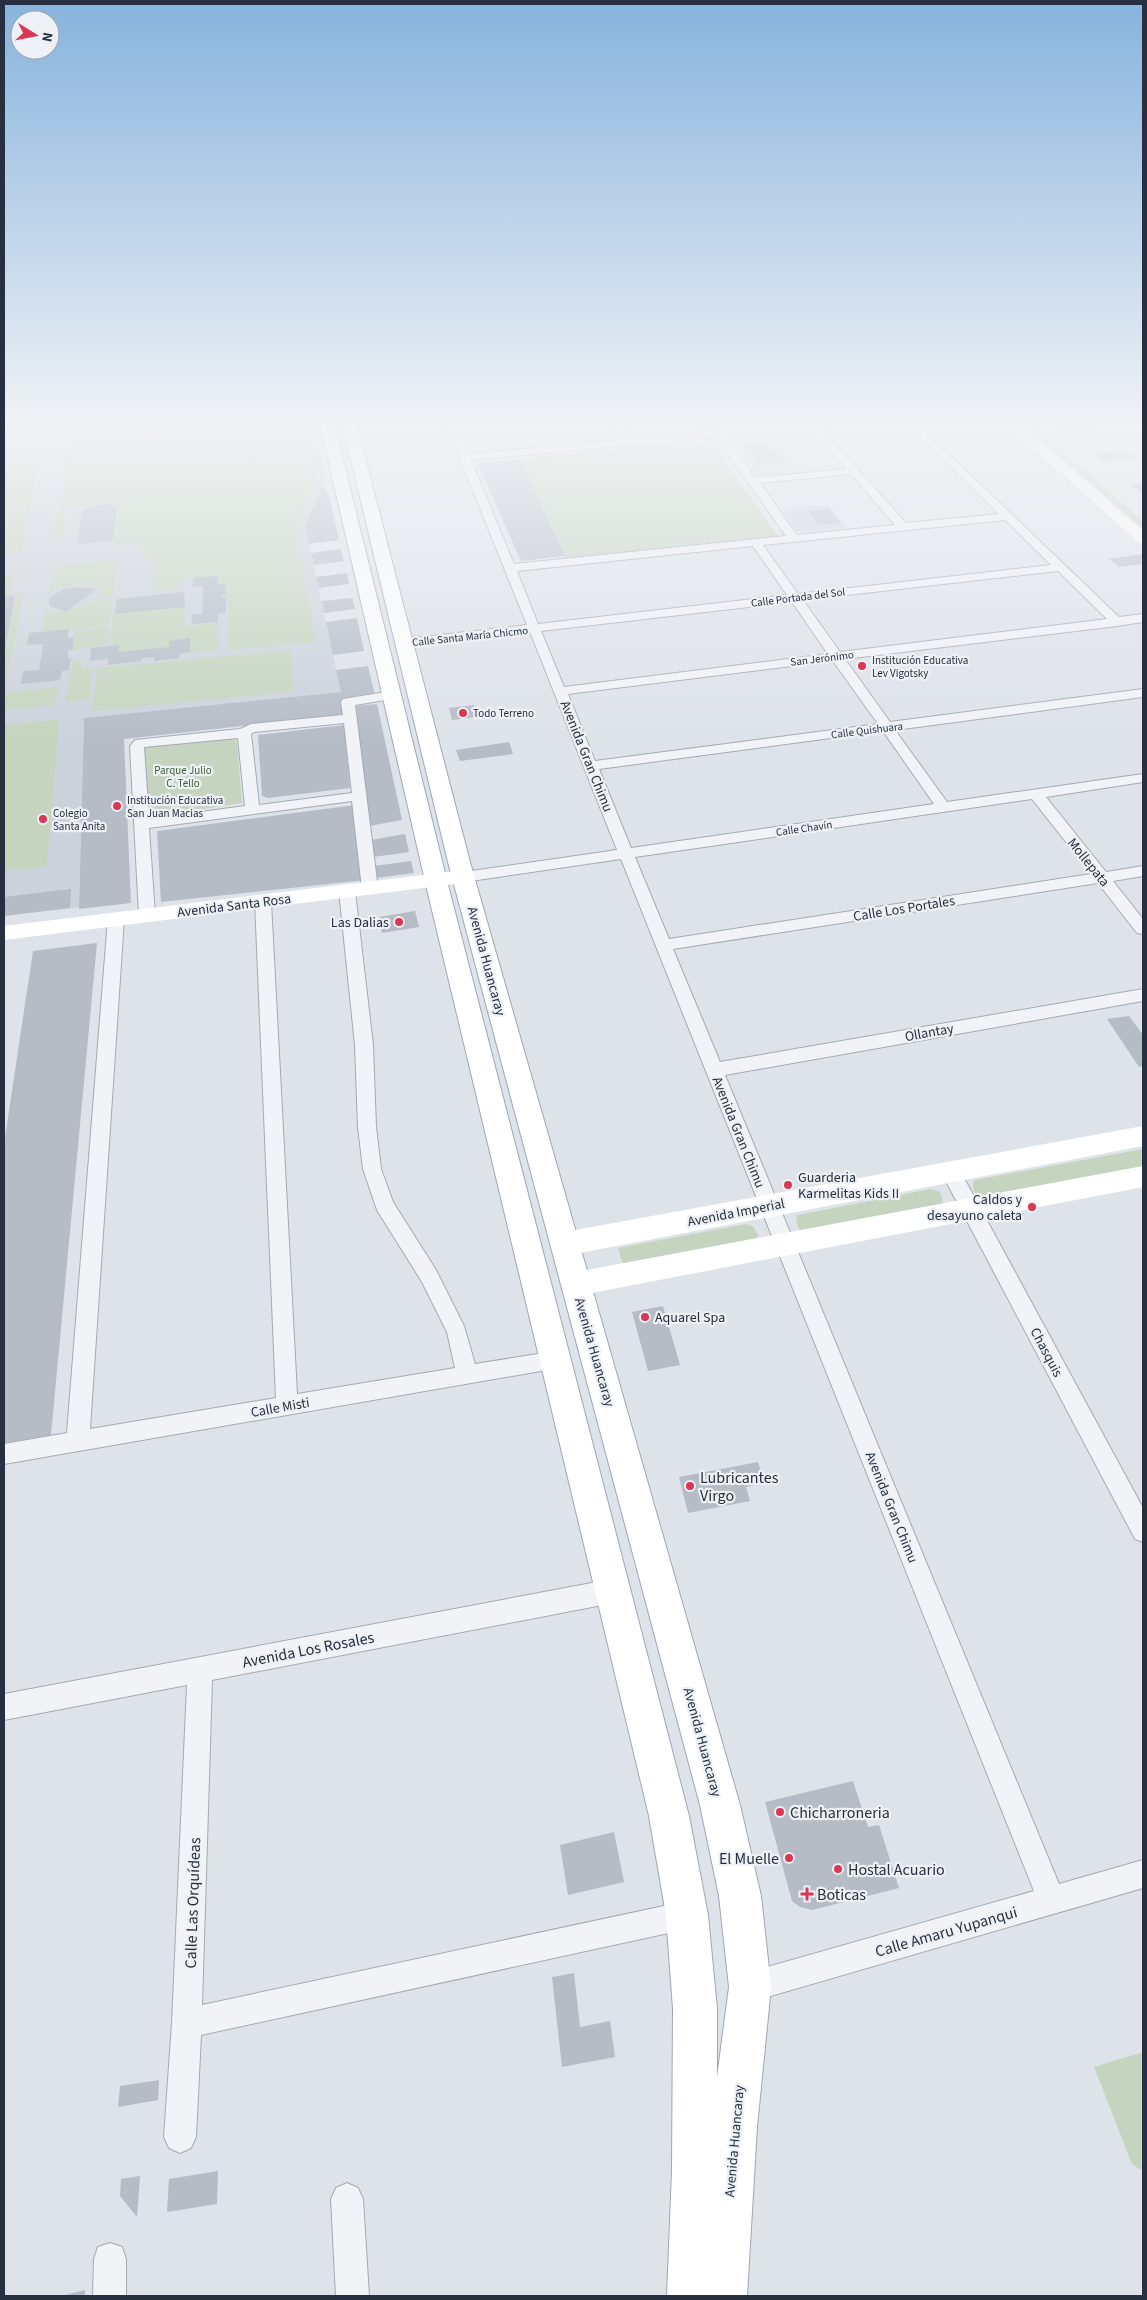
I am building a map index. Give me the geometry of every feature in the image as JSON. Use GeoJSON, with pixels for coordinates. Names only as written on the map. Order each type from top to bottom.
{"type":"FeatureCollection","features":[{"type":"Feature","properties":{"kind":"main road","name":"Avenida Huancaray"},"geometry":{"type":"LineString","coordinates":[[352,526],[392,695],[576,1284],[720,1805],[740,1896],[750,1987],[734,2127],[723,2296]]}},
{"type":"Feature","properties":{"kind":"main road","name":"Avenida Huancaray"},"geometry":{"type":"LineString","coordinates":[[375,526],[404,643],[450,879],[556,1360],[669,1816],[687,1914],[695,2008],[695,2171],[691,2296]]}},
{"type":"Feature","properties":{"kind":"street","name":"Avenida Gran Chimu"},"geometry":{"type":"LineString","coordinates":[[494,526],[1052,1900]]}},
{"type":"Feature","properties":{"kind":"street"},"geometry":{"type":"LineString","coordinates":[[785,526],[794,539]]}},
{"type":"Feature","properties":{"kind":"street"},"geometry":{"type":"LineString","coordinates":[[511,568],[909,526]]}},
{"type":"Feature","properties":{"kind":"street"},"geometry":{"type":"LineString","coordinates":[[1019,526],[1117,622]]}},
{"type":"Feature","properties":{"kind":"street"},"geometry":{"type":"LineString","coordinates":[[1129,526],[1143,539]]}},
{"type":"Feature","properties":{"kind":"street"},"geometry":{"type":"LineString","coordinates":[[756,543],[943,807]]}},
{"type":"Feature","properties":{"kind":"street","name":"Calle Portada del Sol"},"geometry":{"type":"LineString","coordinates":[[536,628],[1061,567]]}},
{"type":"Feature","properties":{"kind":"street","name":"San Jerónimo"},"geometry":{"type":"LineString","coordinates":[[561,691],[1143,618]]}},
{"type":"Feature","properties":{"kind":"street","name":"Calle Santa María Chicmo"},"geometry":{"type":"LineString","coordinates":[[404,643],[536,628]]}},
{"type":"Feature","properties":{"kind":"street","name":"Calle Quishuara"},"geometry":{"type":"LineString","coordinates":[[591,766],[1143,694]]}},
{"type":"Feature","properties":{"kind":"street"},"geometry":{"type":"LineString","coordinates":[[370,888],[348,702],[392,695]]}},
{"type":"Feature","properties":{"kind":"street"},"geometry":{"type":"LineString","coordinates":[[147,916],[138,746],[140,743],[243,733],[251,728],[349,718]]}},
{"type":"Feature","properties":{"kind":"street"},"geometry":{"type":"LineString","coordinates":[[243,733],[245,736],[252,810]]}},
{"type":"Feature","properties":{"kind":"street","name":"Calle Chavín"},"geometry":{"type":"LineString","coordinates":[[450,879],[1143,778]]}},
{"type":"Feature","properties":{"kind":"street","name":"Mollepata"},"geometry":{"type":"LineString","coordinates":[[1036,794],[1143,929]]}},
{"type":"Feature","properties":{"kind":"street"},"geometry":{"type":"LineString","coordinates":[[142,824],[359,796]]}},
{"type":"Feature","properties":{"kind":"street","name":"Calle Los Portales"},"geometry":{"type":"LineString","coordinates":[[664,945],[1143,872]]}},
{"type":"Feature","properties":{"kind":"street","name":"Avenida Santa Rosa"},"geometry":{"type":"LineString","coordinates":[[4,933],[450,879]]}},
{"type":"Feature","properties":{"kind":"street"},"geometry":{"type":"LineString","coordinates":[[347,891],[364,1045],[367,1127],[372,1169],[384,1204],[429,1276],[457,1332],[467,1376]]}},
{"type":"Feature","properties":{"kind":"street"},"geometry":{"type":"LineString","coordinates":[[263,902],[287,1406]]}},
{"type":"Feature","properties":{"kind":"street"},"geometry":{"type":"LineString","coordinates":[[78,1441],[116,919]]}},
{"type":"Feature","properties":{"kind":"street","name":"Ollantay"},"geometry":{"type":"LineString","coordinates":[[714,1070],[1143,996]]}},
{"type":"Feature","properties":{"kind":"street","name":"Avenida Imperial"},"geometry":{"type":"LineString","coordinates":[[564,1244],[1143,1136]]}},
{"type":"Feature","properties":{"kind":"street","name":"Chasquis"},"geometry":{"type":"LineString","coordinates":[[951,1172],[1143,1531]]}},
{"type":"Feature","properties":{"kind":"street"},"geometry":{"type":"LineString","coordinates":[[576,1284],[1143,1176]]}},
{"type":"Feature","properties":{"kind":"street","name":"Calle Misti"},"geometry":{"type":"LineString","coordinates":[[4,1454],[556,1360]]}},
{"type":"Feature","properties":{"kind":"street","name":"Avenida Los Rosales"},"geometry":{"type":"LineString","coordinates":[[4,1707],[613,1591]]}},
{"type":"Feature","properties":{"kind":"street","name":"Calle Las Orquídeas"},"geometry":{"type":"LineString","coordinates":[[180,2137],[187,2023],[200,1669]]}},
{"type":"Feature","properties":{"kind":"street","name":"Calle Amaru Yupanqui"},"geometry":{"type":"LineString","coordinates":[[750,1987],[1143,1874]]}},
{"type":"Feature","properties":{"kind":"street"},"geometry":{"type":"LineString","coordinates":[[187,2023],[687,1914]]}},
{"type":"Feature","properties":{"kind":"street"},"geometry":{"type":"LineString","coordinates":[[347,2199],[353,2296]]}},
{"type":"Feature","properties":{"kind":"street"},"geometry":{"type":"LineString","coordinates":[[108,2296],[110,2259]]}},
{"type":"Feature","properties":{"kind":"shaded area"},"geometry":{"type":"Polygon","coordinates":[[[4,526],[305,526],[341,692],[84,718],[79,907],[4,916],[4,526]]]}},
{"type":"Feature","properties":{"kind":"shaded area"},"geometry":{"type":"Polygon","coordinates":[[[793,526],[845,526],[846,528],[797,532],[793,526]]]}},
{"type":"Feature","properties":{"kind":"green space"},"geometry":{"type":"Polygon","coordinates":[[[4,526],[26,526],[21,552],[4,554],[4,526]]]}},
{"type":"Feature","properties":{"kind":"green space"},"geometry":{"type":"Polygon","coordinates":[[[53,526],[65,526],[64,535],[51,537],[53,526]]]}},
{"type":"Feature","properties":{"kind":"green space"},"geometry":{"type":"Polygon","coordinates":[[[115,526],[297,526],[301,563],[270,567],[301,564],[316,642],[228,650],[229,571],[228,597],[222,598],[222,594],[225,594],[225,584],[218,584],[218,576],[180,580],[179,589],[155,592],[152,591],[155,558],[144,559],[139,543],[113,546],[115,526]]]}},
{"type":"Feature","properties":{"kind":"green space"},"geometry":{"type":"Polygon","coordinates":[[[551,526],[771,526],[778,536],[566,558],[551,526]]]}},
{"type":"Feature","properties":{"kind":"green space"},"geometry":{"type":"Polygon","coordinates":[[[117,560],[112,598],[98,595],[102,589],[89,584],[75,584],[61,588],[49,595],[55,568],[63,567],[64,564],[117,560]]]}},
{"type":"Feature","properties":{"kind":"green space"},"geometry":{"type":"Polygon","coordinates":[[[13,573],[15,575],[10,593],[24,592],[6,685],[4,685],[4,659],[16,596],[4,597],[4,578],[13,573]]]}},
{"type":"Feature","properties":{"kind":"green space"},"geometry":{"type":"Polygon","coordinates":[[[94,598],[112,600],[109,625],[41,632],[46,606],[53,613],[56,613],[89,604],[93,602],[94,598]]]}},
{"type":"Feature","properties":{"kind":"green space"},"geometry":{"type":"Polygon","coordinates":[[[185,607],[185,626],[218,623],[218,650],[190,653],[190,637],[169,647],[119,652],[119,645],[110,646],[113,614],[185,607]]]}},
{"type":"Feature","properties":{"kind":"green space"},"geometry":{"type":"Polygon","coordinates":[[[109,627],[108,644],[73,650],[75,631],[109,627]]]}},
{"type":"Feature","properties":{"kind":"green space"},"geometry":{"type":"Polygon","coordinates":[[[290,650],[293,691],[92,711],[97,668],[290,650]]]}},
{"type":"Feature","properties":{"kind":"green space"},"geometry":{"type":"Polygon","coordinates":[[[81,659],[81,669],[93,668],[89,699],[65,702],[73,660],[81,659]]]}},
{"type":"Feature","properties":{"kind":"green space"},"geometry":{"type":"Polygon","coordinates":[[[58,687],[55,705],[4,710],[4,692],[58,687]]]}},
{"type":"Feature","properties":{"kind":"green space"},"geometry":{"type":"Polygon","coordinates":[[[59,719],[47,866],[4,871],[4,725],[59,719]]]}},
{"type":"Feature","properties":{"kind":"green space","name":"Parque Julio C. Tello"},"geometry":{"type":"Polygon","coordinates":[[[232,738],[237,742],[242,803],[149,817],[142,750],[153,744],[232,738]]]}},
{"type":"Feature","properties":{"kind":"green space"},"geometry":{"type":"Polygon","coordinates":[[[1143,1149],[1143,1169],[986,1200],[979,1198],[973,1190],[975,1180],[1143,1149]]]}},
{"type":"Feature","properties":{"kind":"green space"},"geometry":{"type":"Polygon","coordinates":[[[931,1189],[940,1192],[943,1202],[938,1209],[800,1231],[796,1221],[798,1215],[931,1189]]]}},
{"type":"Feature","properties":{"kind":"green space"},"geometry":{"type":"Polygon","coordinates":[[[746,1224],[754,1227],[758,1236],[752,1245],[624,1268],[618,1248],[746,1224]]]}},
{"type":"Feature","properties":{"kind":"green space"},"geometry":{"type":"Polygon","coordinates":[[[1143,2052],[1143,2171],[1132,2164],[1094,2067],[1143,2052]]]}},
{"type":"Feature","properties":{"kind":"building"},"geometry":{"type":"Polygon","coordinates":[[[80,526],[115,526],[113,541],[77,544],[80,526]]]}},
{"type":"Feature","properties":{"kind":"building"},"geometry":{"type":"Polygon","coordinates":[[[305,526],[336,526],[339,540],[309,544],[305,526]]]}},
{"type":"Feature","properties":{"kind":"building"},"geometry":{"type":"Polygon","coordinates":[[[506,526],[551,526],[565,556],[521,561],[506,526]]]}},
{"type":"Feature","properties":{"kind":"building"},"geometry":{"type":"Polygon","coordinates":[[[341,549],[344,561],[314,565],[311,553],[341,549]]]}},
{"type":"Feature","properties":{"kind":"building"},"geometry":{"type":"Polygon","coordinates":[[[1142,554],[1143,564],[1119,567],[1109,559],[1142,554]]]}},
{"type":"Feature","properties":{"kind":"building"},"geometry":{"type":"Polygon","coordinates":[[[347,573],[349,584],[319,588],[316,577],[347,573]]]}},
{"type":"Feature","properties":{"kind":"building"},"geometry":{"type":"Polygon","coordinates":[[[218,576],[218,584],[225,584],[226,594],[222,594],[222,598],[226,597],[226,613],[218,614],[218,622],[192,624],[192,615],[202,614],[203,586],[193,587],[194,578],[218,576]]]}},
{"type":"Feature","properties":{"kind":"building"},"geometry":{"type":"Polygon","coordinates":[[[78,587],[97,589],[66,612],[50,606],[49,600],[52,596],[63,589],[78,587]]]}},
{"type":"Feature","properties":{"kind":"building"},"geometry":{"type":"Polygon","coordinates":[[[184,592],[185,607],[115,614],[117,599],[184,592]]]}},
{"type":"Feature","properties":{"kind":"building"},"geometry":{"type":"Polygon","coordinates":[[[15,596],[5,650],[4,650],[4,597],[15,596]]]}},
{"type":"Feature","properties":{"kind":"building"},"geometry":{"type":"Polygon","coordinates":[[[352,598],[355,609],[324,613],[322,601],[352,598]]]}},
{"type":"Feature","properties":{"kind":"building"},"geometry":{"type":"Polygon","coordinates":[[[357,618],[364,651],[333,655],[326,622],[357,618]]]}},
{"type":"Feature","properties":{"kind":"building"},"geometry":{"type":"Polygon","coordinates":[[[69,629],[68,638],[74,637],[73,650],[68,650],[68,658],[71,658],[69,670],[62,671],[60,680],[21,684],[23,671],[39,670],[43,644],[27,645],[29,633],[69,629]]]}},
{"type":"Feature","properties":{"kind":"building"},"geometry":{"type":"Polygon","coordinates":[[[190,638],[190,652],[179,654],[179,658],[154,661],[154,657],[142,658],[141,661],[108,665],[108,659],[90,661],[91,648],[119,645],[119,652],[169,647],[169,641],[190,638]]]}},
{"type":"Feature","properties":{"kind":"building"},"geometry":{"type":"Polygon","coordinates":[[[368,666],[375,695],[342,699],[344,715],[124,739],[131,903],[79,909],[84,718],[341,692],[336,670],[368,666]]]}},
{"type":"Feature","properties":{"kind":"building"},"geometry":{"type":"Polygon","coordinates":[[[377,704],[402,820],[369,826],[352,706],[377,704]]]}},
{"type":"Feature","properties":{"kind":"building","name":"Todo Terreno"},"geometry":{"type":"Polygon","coordinates":[[[474,705],[477,717],[452,720],[449,708],[474,705]]]}},
{"type":"Feature","properties":{"kind":"building"},"geometry":{"type":"Polygon","coordinates":[[[344,725],[350,788],[268,798],[262,796],[258,735],[344,725]]]}},
{"type":"Feature","properties":{"kind":"building"},"geometry":{"type":"Polygon","coordinates":[[[509,742],[513,754],[460,761],[456,750],[509,742]]]}},
{"type":"Feature","properties":{"kind":"building"},"geometry":{"type":"Polygon","coordinates":[[[356,805],[366,880],[161,902],[157,831],[356,805]]]}},
{"type":"Feature","properties":{"kind":"building"},"geometry":{"type":"Polygon","coordinates":[[[405,834],[409,852],[373,857],[371,840],[405,834]]]}},
{"type":"Feature","properties":{"kind":"building"},"geometry":{"type":"Polygon","coordinates":[[[411,861],[414,873],[376,878],[374,866],[411,861]]]}},
{"type":"Feature","properties":{"kind":"building"},"geometry":{"type":"Polygon","coordinates":[[[71,889],[70,908],[4,916],[4,897],[71,889]]]}},
{"type":"Feature","properties":{"kind":"building","name":"Las Dalias"},"geometry":{"type":"Polygon","coordinates":[[[415,911],[419,927],[382,933],[379,917],[415,911]]]}},
{"type":"Feature","properties":{"kind":"building"},"geometry":{"type":"Polygon","coordinates":[[[97,943],[51,1435],[4,1443],[4,1144],[33,951],[97,943]]]}},
{"type":"Feature","properties":{"kind":"building"},"geometry":{"type":"Polygon","coordinates":[[[1129,1016],[1143,1035],[1143,1066],[1139,1067],[1107,1019],[1129,1016]]]}},
{"type":"Feature","properties":{"kind":"building"},"geometry":{"type":"Polygon","coordinates":[[[663,1306],[680,1365],[648,1371],[632,1312],[663,1306]]]}},
{"type":"Feature","properties":{"kind":"building"},"geometry":{"type":"Polygon","coordinates":[[[758,1462],[764,1483],[746,1487],[750,1501],[688,1513],[679,1477],[758,1462]]]}},
{"type":"Feature","properties":{"kind":"building","name":"Hostal Acuario"},"geometry":{"type":"Polygon","coordinates":[[[853,1781],[868,1827],[879,1825],[899,1888],[812,1910],[800,1907],[792,1901],[765,1802],[853,1781]]]}},
{"type":"Feature","properties":{"kind":"building"},"geometry":{"type":"Polygon","coordinates":[[[614,1832],[624,1882],[568,1895],[560,1845],[614,1832]]]}},
{"type":"Feature","properties":{"kind":"building"},"geometry":{"type":"Polygon","coordinates":[[[574,1973],[580,2027],[610,2021],[615,2057],[562,2067],[552,1977],[574,1973]]]}},
{"type":"Feature","properties":{"kind":"building"},"geometry":{"type":"Polygon","coordinates":[[[159,2080],[158,2100],[118,2107],[120,2086],[159,2080]]]}},
{"type":"Feature","properties":{"kind":"building"},"geometry":{"type":"Polygon","coordinates":[[[218,2171],[217,2204],[167,2212],[169,2179],[218,2171]]]}},
{"type":"Feature","properties":{"kind":"building"},"geometry":{"type":"Polygon","coordinates":[[[140,2176],[137,2217],[120,2196],[121,2179],[140,2176]]]}},
{"type":"Feature","properties":{"kind":"building"},"geometry":{"type":"Polygon","coordinates":[[[85,2290],[85,2296],[61,2296],[85,2290]]]}},
{"type":"Feature","properties":{"kind":"place","name":"Institución Educativa Lev Vigotsky"},"geometry":{"type":"Point","coordinates":[862,666]}},
{"type":"Feature","properties":{"kind":"place","name":"Todo Terreno"},"geometry":{"type":"Point","coordinates":[463,713]}},
{"type":"Feature","properties":{"kind":"place","name":"Institución Educativa San Juan Macias"},"geometry":{"type":"Point","coordinates":[117,806]}},
{"type":"Feature","properties":{"kind":"place","name":"Colegio Santa Anita"},"geometry":{"type":"Point","coordinates":[43,819]}},
{"type":"Feature","properties":{"kind":"place","name":"Las Dalias"},"geometry":{"type":"Point","coordinates":[399,922]}},
{"type":"Feature","properties":{"kind":"place","name":"Guarderia Karmelitas Kids II"},"geometry":{"type":"Point","coordinates":[788,1185]}},
{"type":"Feature","properties":{"kind":"place","name":"Caldos y desayuno caleta"},"geometry":{"type":"Point","coordinates":[1032,1207]}},
{"type":"Feature","properties":{"kind":"place","name":"Aquarel Spa"},"geometry":{"type":"Point","coordinates":[645,1317]}},
{"type":"Feature","properties":{"kind":"place","name":"Lubricantes Virgo"},"geometry":{"type":"Point","coordinates":[690,1486]}},
{"type":"Feature","properties":{"kind":"place","name":"Chicharroneria"},"geometry":{"type":"Point","coordinates":[780,1812]}},
{"type":"Feature","properties":{"kind":"place","name":"El Muelle"},"geometry":{"type":"Point","coordinates":[789,1858]}},
{"type":"Feature","properties":{"kind":"place","name":"Hostal Acuario"},"geometry":{"type":"Point","coordinates":[838,1869]}},
{"type":"Feature","properties":{"kind":"place","name":"Boticas"},"geometry":{"type":"Point","coordinates":[807,1894]}}]}
